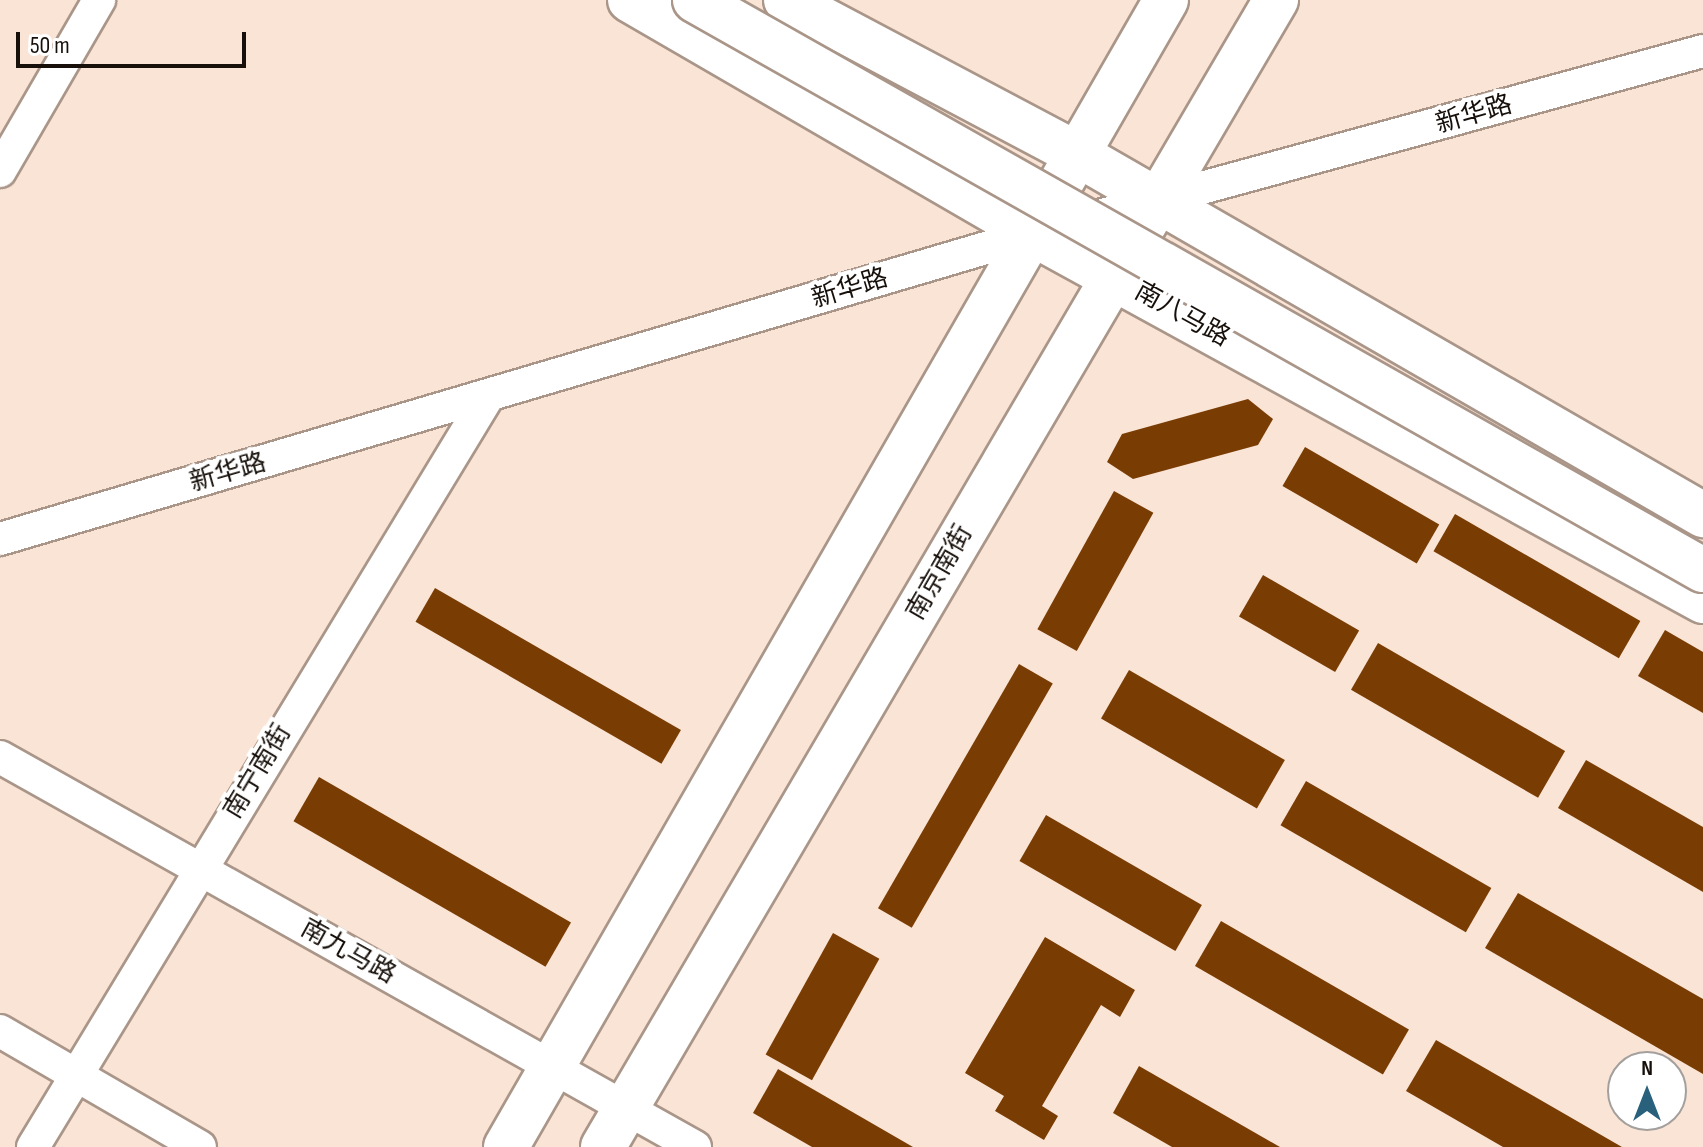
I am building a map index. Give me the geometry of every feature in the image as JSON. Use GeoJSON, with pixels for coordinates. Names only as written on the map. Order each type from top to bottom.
{"type":"FeatureCollection","features":[{"type":"Feature","properties":{"kind":"main road"},"geometry":{"type":"LineString","coordinates":[[786,0],[1077,154],[1703,515]]}},
{"type":"Feature","properties":{"kind":"main road"},"geometry":{"type":"LineString","coordinates":[[506,1147],[1166,0]]}},
{"type":"Feature","properties":{"kind":"main road","name":"南京南街"},"geometry":{"type":"LineString","coordinates":[[603,1147],[1276,0]]}},
{"type":"Feature","properties":{"kind":"main road","name":"南八马路"},"geometry":{"type":"LineString","coordinates":[[667,5],[1033,234],[1703,601]]}},
{"type":"Feature","properties":{"kind":"main road","name":"南八马路"},"geometry":{"type":"LineString","coordinates":[[667,5],[1703,570]]}},
{"type":"Feature","properties":{"kind":"street"},"geometry":{"type":"LineString","coordinates":[[0,171],[99,0]]}},
{"type":"Feature","properties":{"kind":"street","name":"新华路"},"geometry":{"type":"LineString","coordinates":[[0,539],[487,398],[1033,234],[1160,202],[1703,51]]}},
{"type":"Feature","properties":{"kind":"street","name":"南宁南街"},"geometry":{"type":"LineString","coordinates":[[33,1147],[199,868],[487,398]]}},
{"type":"Feature","properties":{"kind":"street","name":"南九马路"},"geometry":{"type":"LineString","coordinates":[[0,757],[695,1147]]}},
{"type":"Feature","properties":{"kind":"street"},"geometry":{"type":"LineString","coordinates":[[0,1031],[200,1147]]}},
{"type":"Feature","properties":{"kind":"building"},"geometry":{"type":"Polygon","coordinates":[[[1248,399],[1273,419],[1258,445],[1133,479],[1107,462],[1122,434],[1248,399]]]}},
{"type":"Feature","properties":{"kind":"building"},"geometry":{"type":"Polygon","coordinates":[[[1305,447],[1439,524],[1417,563],[1282,486],[1305,447]]]}},
{"type":"Feature","properties":{"kind":"building"},"geometry":{"type":"Polygon","coordinates":[[[1114,491],[1153,513],[1077,651],[1037,629],[1114,491]]]}},
{"type":"Feature","properties":{"kind":"building"},"geometry":{"type":"Polygon","coordinates":[[[1455,514],[1640,621],[1619,658],[1434,551],[1455,514]]]}},
{"type":"Feature","properties":{"kind":"building"},"geometry":{"type":"Polygon","coordinates":[[[1263,575],[1359,630],[1335,672],[1239,617],[1263,575]]]}},
{"type":"Feature","properties":{"kind":"building"},"geometry":{"type":"Polygon","coordinates":[[[435,588],[681,730],[661,764],[416,622],[435,588]]]}},
{"type":"Feature","properties":{"kind":"building"},"geometry":{"type":"Polygon","coordinates":[[[1665,630],[1703,652],[1703,713],[1638,676],[1665,630]]]}},
{"type":"Feature","properties":{"kind":"building"},"geometry":{"type":"Polygon","coordinates":[[[1378,643],[1565,751],[1538,798],[1351,690],[1378,643]]]}},
{"type":"Feature","properties":{"kind":"building"},"geometry":{"type":"Polygon","coordinates":[[[1019,664],[1053,684],[912,928],[878,908],[1019,664]]]}},
{"type":"Feature","properties":{"kind":"building"},"geometry":{"type":"Polygon","coordinates":[[[1129,670],[1285,760],[1257,808],[1101,718],[1129,670]]]}},
{"type":"Feature","properties":{"kind":"building"},"geometry":{"type":"Polygon","coordinates":[[[1586,760],[1703,827],[1703,892],[1558,808],[1586,760]]]}},
{"type":"Feature","properties":{"kind":"building"},"geometry":{"type":"Polygon","coordinates":[[[319,777],[571,922],[546,967],[294,821],[319,777]]]}},
{"type":"Feature","properties":{"kind":"building"},"geometry":{"type":"Polygon","coordinates":[[[1306,781],[1491,888],[1466,932],[1280,825],[1306,781]]]}},
{"type":"Feature","properties":{"kind":"building"},"geometry":{"type":"Polygon","coordinates":[[[1046,815],[1202,905],[1175,951],[1020,861],[1046,815]]]}},
{"type":"Feature","properties":{"kind":"building"},"geometry":{"type":"Polygon","coordinates":[[[1518,893],[1703,999],[1703,1074],[1687,1065],[1687,1051],[1663,1051],[1485,948],[1518,893]]]}},
{"type":"Feature","properties":{"kind":"building"},"geometry":{"type":"Polygon","coordinates":[[[1221,921],[1409,1030],[1383,1075],[1195,966],[1221,921]]]}},
{"type":"Feature","properties":{"kind":"building"},"geometry":{"type":"Polygon","coordinates":[[[833,933],[879,959],[812,1080],[766,1055],[833,933]]]}},
{"type":"Feature","properties":{"kind":"building"},"geometry":{"type":"Polygon","coordinates":[[[1045,937],[1135,990],[1120,1017],[1101,1005],[1042,1106],[1058,1116],[1044,1140],[995,1111],[1004,1096],[965,1073],[1045,937]]]}},
{"type":"Feature","properties":{"kind":"building"},"geometry":{"type":"Polygon","coordinates":[[[1436,1040],[1622,1147],[1503,1147],[1406,1091],[1436,1040]]]}},
{"type":"Feature","properties":{"kind":"building"},"geometry":{"type":"Polygon","coordinates":[[[1139,1066],[1280,1147],[1172,1147],[1113,1113],[1139,1066]]]}},
{"type":"Feature","properties":{"kind":"building"},"geometry":{"type":"Polygon","coordinates":[[[778,1069],[913,1147],[812,1147],[753,1113],[778,1069]]]}}]}
